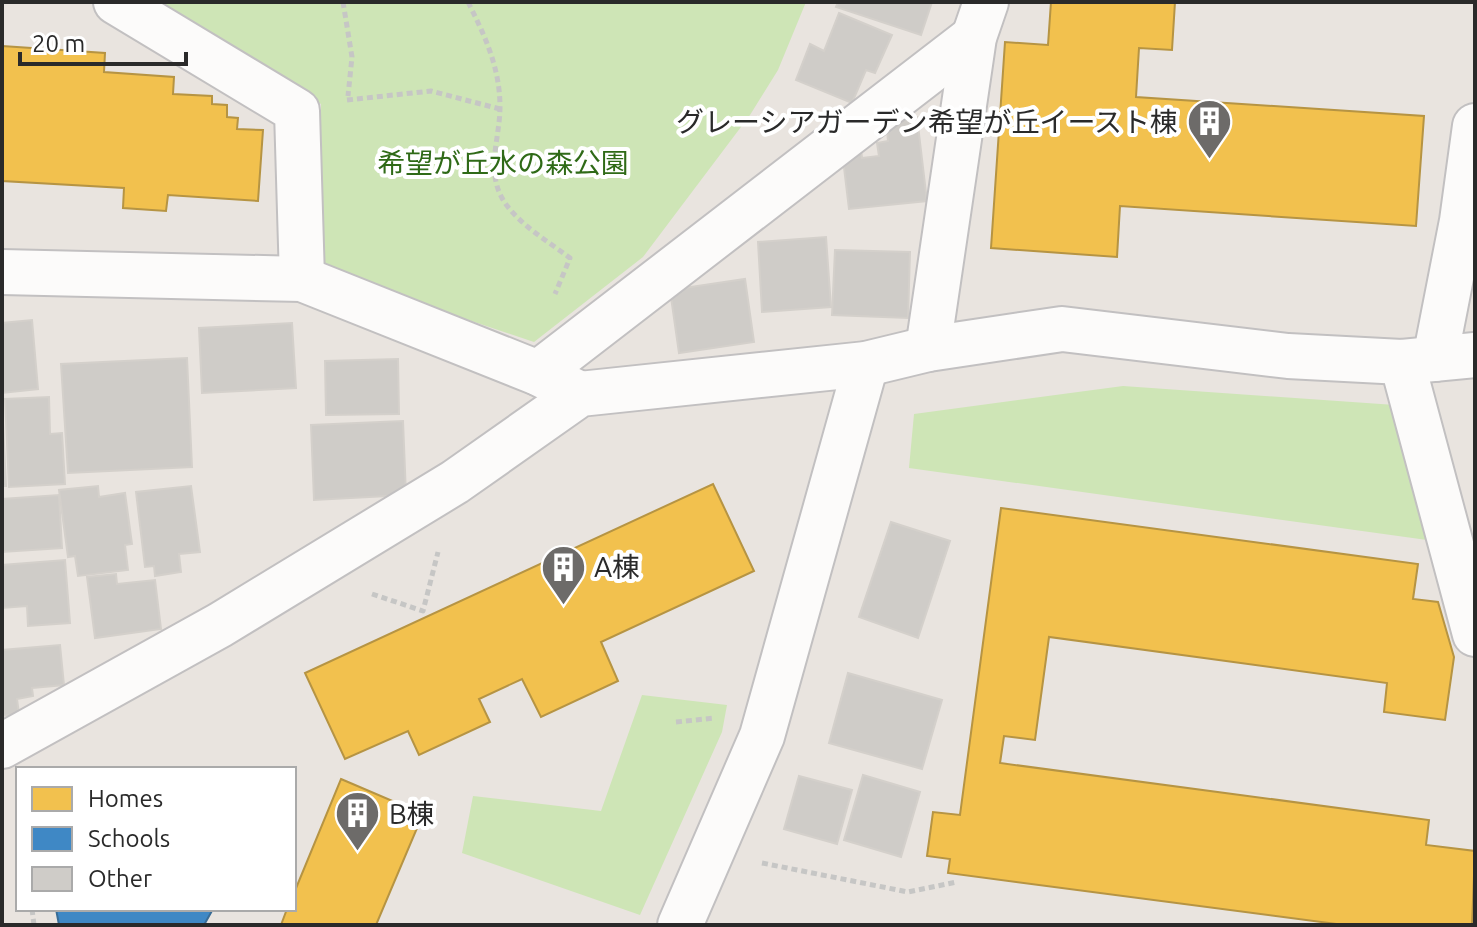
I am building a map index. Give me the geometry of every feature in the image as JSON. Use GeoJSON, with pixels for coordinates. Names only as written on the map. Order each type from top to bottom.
{"type":"FeatureCollection","features":[{"type":"Feature","properties":{"kind":"street"},"geometry":{"type":"LineString","coordinates":[[116,2],[297,111],[302,279]]}},
{"type":"Feature","properties":{"kind":"street"},"geometry":{"type":"LineString","coordinates":[[538,373],[980,20]]}},
{"type":"Feature","properties":{"kind":"street"},"geometry":{"type":"LineString","coordinates":[[928,349],[980,20]]}},
{"type":"Feature","properties":{"kind":"street"},"geometry":{"type":"LineString","coordinates":[[1475,126],[1438,359],[1475,634]]}},
{"type":"Feature","properties":{"kind":"street"},"geometry":{"type":"LineString","coordinates":[[2,272],[302,279],[538,373],[580,394]]}},
{"type":"Feature","properties":{"kind":"street"},"geometry":{"type":"LineString","coordinates":[[2,746],[220,625],[480,466],[580,394],[866,364],[928,349],[1062,329],[1288,356],[1438,359]]}},
{"type":"Feature","properties":{"kind":"street"},"geometry":{"type":"LineString","coordinates":[[680,925],[762,736],[866,364]]}},
{"type":"Feature","properties":{"kind":"path"},"geometry":{"type":"LineString","coordinates":[[343,2],[352,57],[347,100],[431,91],[500,109]]}},
{"type":"Feature","properties":{"kind":"path"},"geometry":{"type":"LineString","coordinates":[[468,2],[488,41],[498,81],[500,109],[493,163],[500,195],[512,213],[570,258],[552,300]]}},
{"type":"Feature","properties":{"kind":"path"},"geometry":{"type":"LineString","coordinates":[[754,862],[908,892],[957,882]]}},
{"type":"Feature","properties":{"kind":"green space","name":"希望が丘水の森公園"},"geometry":{"type":"Polygon","coordinates":[[[151,2],[806,2],[778,70],[750,115],[643,257],[534,342],[320,270],[321,104],[151,2]]]}},
{"type":"Feature","properties":{"kind":"green space"},"geometry":{"type":"Polygon","coordinates":[[[1123,386],[1395,405],[1427,540],[909,468],[914,414],[1123,386]]]}},
{"type":"Feature","properties":{"kind":"green space"},"geometry":{"type":"Polygon","coordinates":[[[642,695],[727,705],[722,732],[640,915],[462,853],[473,796],[601,811],[642,695]]]}},
{"type":"Feature","properties":{"kind":"building: Homes","name":"グレーシアガーデン希望が丘イースト棟"},"geometry":{"type":"Polygon","coordinates":[[[1051,2],[1175,2],[1172,50],[1139,48],[1136,97],[1424,116],[1416,226],[1120,206],[1117,257],[991,248],[1005,42],[1048,45],[1051,2]]]}},
{"type":"Feature","properties":{"kind":"building: Homes"},"geometry":{"type":"Polygon","coordinates":[[[2,46],[105,53],[104,72],[174,77],[173,94],[212,96],[212,104],[227,105],[227,117],[238,118],[237,129],[263,130],[258,201],[168,195],[166,211],[123,208],[124,188],[2,181],[2,46]]]}},
{"type":"Feature","properties":{"kind":"building: Homes","name":"A棟"},"geometry":{"type":"Polygon","coordinates":[[[713,484],[754,571],[601,642],[618,681],[541,717],[522,679],[479,699],[490,722],[419,755],[408,731],[345,759],[305,673],[713,484]]]}},
{"type":"Feature","properties":{"kind":"building: Homes"},"geometry":{"type":"Polygon","coordinates":[[[1001,508],[1418,564],[1413,599],[1438,602],[1454,657],[1445,720],[1384,712],[1387,683],[1049,637],[1035,740],[1004,736],[1000,763],[1429,820],[1426,845],[1475,851],[1472,925],[1344,925],[948,873],[950,859],[927,856],[933,812],[960,815],[1001,508]]]}},
{"type":"Feature","properties":{"kind":"building: Homes","name":"B棟"},"geometry":{"type":"Polygon","coordinates":[[[341,779],[423,814],[376,925],[281,925],[286,911],[296,911],[296,888],[341,779]]]}},
{"type":"Feature","properties":{"kind":"building: Schools"},"geometry":{"type":"Polygon","coordinates":[[[56,911],[212,911],[204,925],[59,925],[56,911]]]}},
{"type":"Feature","properties":{"kind":"building: Other"},"geometry":{"type":"Polygon","coordinates":[[[838,2],[932,2],[921,35],[836,7],[838,2]]]}},
{"type":"Feature","properties":{"kind":"building: Other"},"geometry":{"type":"Polygon","coordinates":[[[839,13],[892,35],[875,73],[866,70],[852,103],[796,80],[810,44],[824,51],[839,13]]]}},
{"type":"Feature","properties":{"kind":"building: Other"},"geometry":{"type":"Polygon","coordinates":[[[917,117],[927,201],[849,209],[842,151],[861,149],[862,158],[879,156],[877,143],[888,141],[886,120],[917,117]]]}},
{"type":"Feature","properties":{"kind":"building: Other"},"geometry":{"type":"Polygon","coordinates":[[[826,237],[831,307],[762,312],[758,242],[826,237]]]}},
{"type":"Feature","properties":{"kind":"building: Other"},"geometry":{"type":"Polygon","coordinates":[[[835,250],[910,252],[908,318],[832,315],[835,250]]]}},
{"type":"Feature","properties":{"kind":"building: Other"},"geometry":{"type":"Polygon","coordinates":[[[745,279],[754,342],[679,353],[670,290],[745,279]]]}},
{"type":"Feature","properties":{"kind":"building: Other"},"geometry":{"type":"Polygon","coordinates":[[[32,320],[38,389],[2,393],[2,323],[32,320]]]}},
{"type":"Feature","properties":{"kind":"building: Other"},"geometry":{"type":"Polygon","coordinates":[[[292,323],[296,388],[202,393],[199,328],[292,323]]]}},
{"type":"Feature","properties":{"kind":"building: Other"},"geometry":{"type":"Polygon","coordinates":[[[187,358],[192,467],[68,473],[61,364],[187,358]]]}},
{"type":"Feature","properties":{"kind":"building: Other"},"geometry":{"type":"Polygon","coordinates":[[[398,359],[399,414],[326,415],[325,361],[398,359]]]}},
{"type":"Feature","properties":{"kind":"building: Other"},"geometry":{"type":"Polygon","coordinates":[[[49,397],[50,434],[62,433],[65,484],[9,487],[5,399],[49,397]]]}},
{"type":"Feature","properties":{"kind":"building: Other"},"geometry":{"type":"Polygon","coordinates":[[[2,402],[6,486],[2,486],[2,402]]]}},
{"type":"Feature","properties":{"kind":"building: Other"},"geometry":{"type":"Polygon","coordinates":[[[403,421],[406,495],[314,500],[311,425],[403,421]]]}},
{"type":"Feature","properties":{"kind":"building: Other"},"geometry":{"type":"Polygon","coordinates":[[[98,486],[99,497],[125,493],[132,544],[125,545],[128,570],[78,576],[75,556],[68,557],[59,490],[98,486]]]}},
{"type":"Feature","properties":{"kind":"building: Other"},"geometry":{"type":"Polygon","coordinates":[[[191,486],[200,552],[179,554],[181,572],[155,576],[154,566],[145,567],[136,492],[191,486]]]}},
{"type":"Feature","properties":{"kind":"building: Other"},"geometry":{"type":"Polygon","coordinates":[[[59,495],[62,548],[2,552],[2,499],[59,495]]]}},
{"type":"Feature","properties":{"kind":"building: Other"},"geometry":{"type":"Polygon","coordinates":[[[891,522],[950,541],[918,638],[859,617],[891,522]]]}},
{"type":"Feature","properties":{"kind":"building: Other"},"geometry":{"type":"Polygon","coordinates":[[[65,560],[70,623],[28,626],[27,606],[2,608],[2,565],[65,560]]]}},
{"type":"Feature","properties":{"kind":"building: Other"},"geometry":{"type":"Polygon","coordinates":[[[116,574],[117,584],[155,580],[161,629],[95,638],[87,577],[116,574]]]}},
{"type":"Feature","properties":{"kind":"building: Other"},"geometry":{"type":"Polygon","coordinates":[[[60,645],[64,685],[32,688],[33,696],[17,699],[19,714],[2,716],[2,650],[60,645]]]}},
{"type":"Feature","properties":{"kind":"building: Other"},"geometry":{"type":"Polygon","coordinates":[[[848,673],[942,700],[922,769],[829,743],[848,673]]]}},
{"type":"Feature","properties":{"kind":"building: Other"},"geometry":{"type":"Polygon","coordinates":[[[863,775],[920,792],[901,857],[844,840],[863,775]]]}},
{"type":"Feature","properties":{"kind":"building: Other"},"geometry":{"type":"Polygon","coordinates":[[[799,776],[852,790],[837,844],[784,829],[799,776]]]}},
{"type":"Feature","properties":{"kind":"place","name":"グレーシアガーデン希望が丘イースト棟"},"geometry":{"type":"Point","coordinates":[1209,161]}},
{"type":"Feature","properties":{"kind":"place","name":"A棟"},"geometry":{"type":"Point","coordinates":[563,606]}},
{"type":"Feature","properties":{"kind":"place","name":"B棟"},"geometry":{"type":"Point","coordinates":[358,853]}}]}
